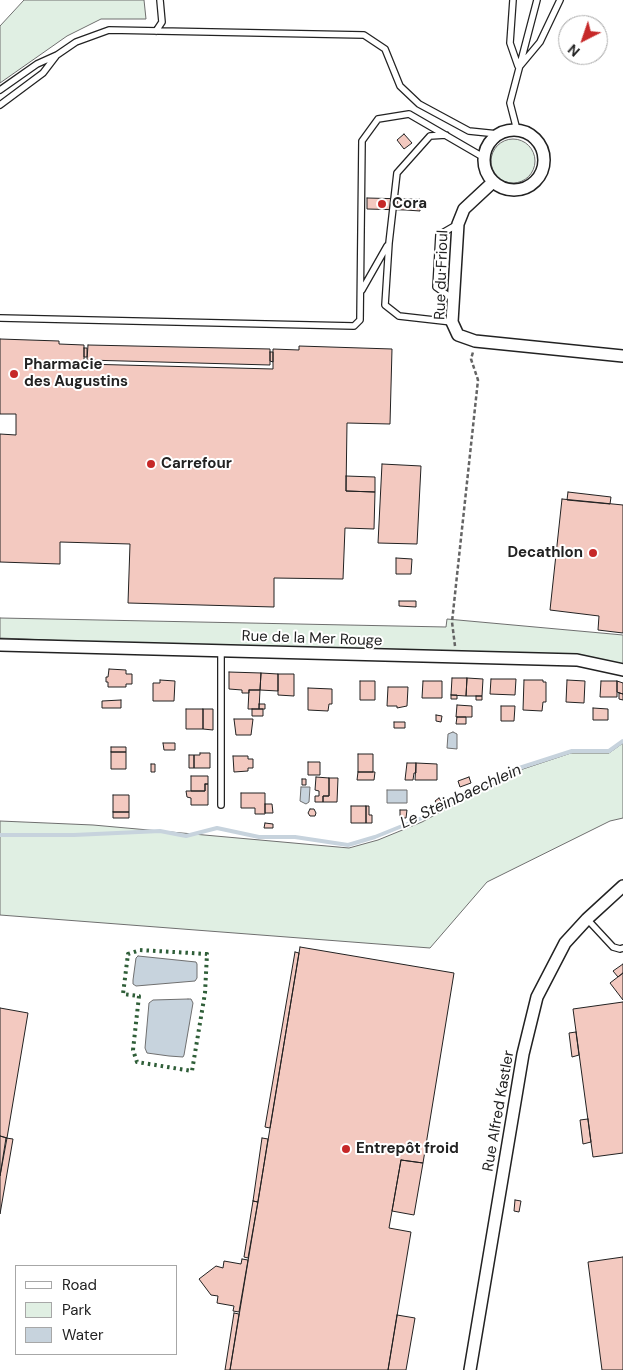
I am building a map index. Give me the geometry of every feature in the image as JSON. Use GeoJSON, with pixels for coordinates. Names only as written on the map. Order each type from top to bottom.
{"type":"FeatureCollection","features":[{"type":"Feature","properties":{"kind":"street"},"geometry":{"type":"LineString","coordinates":[[507,130],[517,130],[527,132],[535,138],[541,146],[544,165],[541,174],[535,181],[528,186],[510,190],[493,182],[484,166],[484,157],[486,148],[498,134],[507,130]]}},
{"type":"Feature","properties":{"kind":"street","name":"Rue du Frioul"},"geometry":{"type":"LineString","coordinates":[[493,182],[464,209],[458,224],[452,322],[458,335],[475,341],[623,356]]}},
{"type":"Feature","properties":{"kind":"street","name":"Rue de la Mer Rouge"},"geometry":{"type":"LineString","coordinates":[[0,645],[577,660],[623,670]]}},
{"type":"Feature","properties":{"kind":"street","name":"Rue Alfred Kastler"},"geometry":{"type":"LineString","coordinates":[[470,1370],[523,1054],[537,997],[565,943],[587,919],[623,886]]}},
{"type":"Feature","properties":{"kind":"lane"},"geometry":{"type":"LineString","coordinates":[[156,31],[162,22],[160,0]]}},
{"type":"Feature","properties":{"kind":"lane"},"geometry":{"type":"LineString","coordinates":[[513,0],[510,43],[519,68]]}},
{"type":"Feature","properties":{"kind":"lane"},"geometry":{"type":"LineString","coordinates":[[517,130],[510,103],[537,0]]}},
{"type":"Feature","properties":{"kind":"lane"},"geometry":{"type":"LineString","coordinates":[[519,68],[540,42],[560,0]]}},
{"type":"Feature","properties":{"kind":"lane"},"geometry":{"type":"LineString","coordinates":[[0,90],[37,64],[57,55],[76,42],[109,30],[364,35],[384,49],[400,86],[419,104],[469,131],[498,134]]}},
{"type":"Feature","properties":{"kind":"lane"},"geometry":{"type":"LineString","coordinates":[[0,105],[43,73],[57,55]]}},
{"type":"Feature","properties":{"kind":"lane"},"geometry":{"type":"LineString","coordinates":[[0,318],[354,326],[360,320],[362,141],[378,119],[409,114],[484,157]]}},
{"type":"Feature","properties":{"kind":"lane"},"geometry":{"type":"LineString","coordinates":[[446,134],[430,136],[397,172],[385,305],[399,316],[452,322]]}},
{"type":"Feature","properties":{"kind":"lane"},"geometry":{"type":"LineString","coordinates":[[453,299],[436,287],[439,235],[458,224]]}},
{"type":"Feature","properties":{"kind":"lane"},"geometry":{"type":"LineString","coordinates":[[361,292],[389,244]]}},
{"type":"Feature","properties":{"kind":"lane"},"geometry":{"type":"LineString","coordinates":[[221,651],[222,805]]}},
{"type":"Feature","properties":{"kind":"lane"},"geometry":{"type":"LineString","coordinates":[[587,919],[613,947],[620,950],[623,948]]}},
{"type":"Feature","properties":{"kind":"path"},"geometry":{"type":"LineString","coordinates":[[457,657],[452,622],[478,380],[472,359],[475,341]]}},
{"type":"Feature","properties":{"kind":"green space"},"geometry":{"type":"Polygon","coordinates":[[[24,0],[144,0],[146,19],[101,19],[67,36],[0,83],[0,26],[24,0]]]}},
{"type":"Feature","properties":{"kind":"green space"},"geometry":{"type":"Polygon","coordinates":[[[513,139],[525,143],[531,149],[535,161],[531,173],[525,179],[513,183],[501,179],[495,173],[491,161],[495,149],[501,143],[513,139]]]}},
{"type":"Feature","properties":{"kind":"green space"},"geometry":{"type":"Polygon","coordinates":[[[0,618],[446,627],[447,619],[623,635],[623,665],[0,638],[0,618]]]}},
{"type":"Feature","properties":{"kind":"green space"},"geometry":{"type":"Polygon","coordinates":[[[623,743],[623,818],[610,821],[487,882],[430,948],[0,915],[0,821],[93,825],[349,848],[378,840],[422,822],[514,772],[571,753],[609,753],[623,743]]]}},
{"type":"Feature","properties":{"kind":"water"},"geometry":{"type":"Polygon","coordinates":[[[453,732],[457,734],[457,749],[447,748],[448,734],[453,732]]]}},
{"type":"Feature","properties":{"kind":"water"},"geometry":{"type":"Polygon","coordinates":[[[301,787],[310,787],[309,802],[306,804],[300,801],[301,787]]]}},
{"type":"Feature","properties":{"kind":"water"},"geometry":{"type":"Polygon","coordinates":[[[387,790],[407,790],[407,803],[387,803],[387,790]]]}},
{"type":"Feature","properties":{"kind":"water"},"geometry":{"type":"Polygon","coordinates":[[[138,956],[196,962],[197,978],[195,981],[136,986],[133,984],[133,980],[136,958],[138,956]]]}},
{"type":"Feature","properties":{"kind":"water"},"geometry":{"type":"Polygon","coordinates":[[[191,999],[193,1003],[183,1057],[147,1053],[145,1048],[149,1003],[153,1000],[191,999]]]}},
{"type":"Feature","properties":{"kind":"building"},"geometry":{"type":"Polygon","coordinates":[[[404,134],[412,143],[404,149],[397,140],[404,134]]]}},
{"type":"Feature","properties":{"kind":"building"},"geometry":{"type":"Polygon","coordinates":[[[367,198],[407,199],[406,210],[367,209],[367,198]]]}},
{"type":"Feature","properties":{"kind":"building"},"geometry":{"type":"Polygon","coordinates":[[[407,199],[420,199],[420,211],[406,210],[407,199]]]}},
{"type":"Feature","properties":{"kind":"building"},"geometry":{"type":"Polygon","coordinates":[[[0,339],[59,341],[59,344],[84,345],[84,364],[273,369],[273,349],[299,350],[299,346],[392,349],[390,424],[347,423],[346,491],[375,492],[374,529],[345,528],[343,579],[274,578],[274,607],[128,603],[130,544],[60,542],[60,564],[0,562],[0,434],[16,435],[16,414],[0,414],[0,339]]]}},
{"type":"Feature","properties":{"kind":"building"},"geometry":{"type":"Polygon","coordinates":[[[88,345],[270,349],[270,365],[87,360],[88,345]]]}},
{"type":"Feature","properties":{"kind":"building"},"geometry":{"type":"Polygon","coordinates":[[[84,348],[87,348],[87,357],[84,357],[84,348]]]}},
{"type":"Feature","properties":{"kind":"building"},"geometry":{"type":"Polygon","coordinates":[[[270,352],[273,352],[273,362],[270,361],[270,352]]]}},
{"type":"Feature","properties":{"kind":"building"},"geometry":{"type":"Polygon","coordinates":[[[382,464],[421,466],[417,544],[378,543],[382,464]]]}},
{"type":"Feature","properties":{"kind":"building"},"geometry":{"type":"Polygon","coordinates":[[[346,476],[375,477],[375,492],[346,491],[346,476]]]}},
{"type":"Feature","properties":{"kind":"building"},"geometry":{"type":"Polygon","coordinates":[[[568,492],[611,497],[610,504],[567,500],[568,492]]]}},
{"type":"Feature","properties":{"kind":"building"},"geometry":{"type":"Polygon","coordinates":[[[562,499],[623,505],[623,633],[598,630],[599,616],[550,610],[562,499]]]}},
{"type":"Feature","properties":{"kind":"building"},"geometry":{"type":"Polygon","coordinates":[[[396,558],[412,559],[411,574],[396,574],[396,558]]]}},
{"type":"Feature","properties":{"kind":"building"},"geometry":{"type":"Polygon","coordinates":[[[399,601],[416,601],[416,607],[399,606],[399,601]]]}},
{"type":"Feature","properties":{"kind":"building"},"geometry":{"type":"Polygon","coordinates":[[[109,669],[126,670],[126,674],[132,674],[132,684],[126,684],[126,687],[108,687],[106,677],[108,677],[109,669]]]}},
{"type":"Feature","properties":{"kind":"building"},"geometry":{"type":"Polygon","coordinates":[[[229,672],[261,673],[260,690],[249,690],[249,693],[242,693],[242,690],[229,689],[229,672]]]}},
{"type":"Feature","properties":{"kind":"building"},"geometry":{"type":"Polygon","coordinates":[[[261,673],[278,674],[278,691],[260,690],[261,673]]]}},
{"type":"Feature","properties":{"kind":"building"},"geometry":{"type":"Polygon","coordinates":[[[278,674],[294,674],[294,696],[278,695],[278,674]]]}},
{"type":"Feature","properties":{"kind":"building"},"geometry":{"type":"Polygon","coordinates":[[[452,678],[467,678],[466,696],[451,695],[452,678]]]}},
{"type":"Feature","properties":{"kind":"building"},"geometry":{"type":"Polygon","coordinates":[[[467,678],[483,679],[482,696],[466,696],[467,678]]]}},
{"type":"Feature","properties":{"kind":"building"},"geometry":{"type":"Polygon","coordinates":[[[491,679],[516,679],[515,695],[490,694],[491,679]]]}},
{"type":"Feature","properties":{"kind":"building"},"geometry":{"type":"Polygon","coordinates":[[[160,680],[175,681],[174,701],[153,701],[153,683],[160,683],[160,680]]]}},
{"type":"Feature","properties":{"kind":"building"},"geometry":{"type":"Polygon","coordinates":[[[524,680],[543,680],[543,682],[546,682],[546,702],[543,702],[542,711],[523,710],[524,680]]]}},
{"type":"Feature","properties":{"kind":"building"},"geometry":{"type":"Polygon","coordinates":[[[567,680],[585,681],[584,703],[566,702],[567,680]]]}},
{"type":"Feature","properties":{"kind":"building"},"geometry":{"type":"Polygon","coordinates":[[[360,681],[375,681],[375,700],[360,700],[360,681]]]}},
{"type":"Feature","properties":{"kind":"building"},"geometry":{"type":"Polygon","coordinates":[[[423,681],[442,681],[442,698],[422,698],[423,681]]]}},
{"type":"Feature","properties":{"kind":"building"},"geometry":{"type":"Polygon","coordinates":[[[601,681],[617,681],[617,697],[600,697],[601,681]]]}},
{"type":"Feature","properties":{"kind":"building"},"geometry":{"type":"Polygon","coordinates":[[[617,681],[623,683],[623,694],[617,692],[617,681]]]}},
{"type":"Feature","properties":{"kind":"building"},"geometry":{"type":"Polygon","coordinates":[[[388,687],[408,687],[407,706],[397,708],[397,706],[387,706],[388,687]]]}},
{"type":"Feature","properties":{"kind":"building"},"geometry":{"type":"Polygon","coordinates":[[[308,688],[332,689],[332,704],[329,704],[328,711],[308,710],[308,688]]]}},
{"type":"Feature","properties":{"kind":"building"},"geometry":{"type":"Polygon","coordinates":[[[249,690],[260,690],[259,709],[248,709],[249,690]]]}},
{"type":"Feature","properties":{"kind":"building"},"geometry":{"type":"Polygon","coordinates":[[[619,693],[623,694],[623,700],[619,699],[619,693]]]}},
{"type":"Feature","properties":{"kind":"building"},"geometry":{"type":"Polygon","coordinates":[[[451,695],[457,695],[457,699],[451,699],[451,695]]]}},
{"type":"Feature","properties":{"kind":"building"},"geometry":{"type":"Polygon","coordinates":[[[476,696],[482,696],[482,700],[476,700],[476,696]]]}},
{"type":"Feature","properties":{"kind":"building"},"geometry":{"type":"Polygon","coordinates":[[[121,700],[121,708],[102,708],[102,701],[121,700]]]}},
{"type":"Feature","properties":{"kind":"building"},"geometry":{"type":"Polygon","coordinates":[[[259,704],[265,704],[265,709],[259,709],[259,704]]]}},
{"type":"Feature","properties":{"kind":"building"},"geometry":{"type":"Polygon","coordinates":[[[457,705],[472,706],[472,717],[456,717],[457,705]]]}},
{"type":"Feature","properties":{"kind":"building"},"geometry":{"type":"Polygon","coordinates":[[[501,706],[515,706],[514,721],[501,721],[501,706]]]}},
{"type":"Feature","properties":{"kind":"building"},"geometry":{"type":"Polygon","coordinates":[[[593,708],[608,709],[608,720],[593,720],[593,708]]]}},
{"type":"Feature","properties":{"kind":"building"},"geometry":{"type":"Polygon","coordinates":[[[186,709],[203,709],[203,729],[186,729],[186,709]]]}},
{"type":"Feature","properties":{"kind":"building"},"geometry":{"type":"Polygon","coordinates":[[[203,709],[213,709],[213,730],[203,729],[203,709]]]}},
{"type":"Feature","properties":{"kind":"building"},"geometry":{"type":"Polygon","coordinates":[[[252,709],[263,709],[263,716],[252,716],[252,709]]]}},
{"type":"Feature","properties":{"kind":"building"},"geometry":{"type":"Polygon","coordinates":[[[436,715],[442,716],[441,722],[436,721],[436,715]]]}},
{"type":"Feature","properties":{"kind":"building"},"geometry":{"type":"Polygon","coordinates":[[[457,717],[466,717],[466,724],[456,724],[457,717]]]}},
{"type":"Feature","properties":{"kind":"building"},"geometry":{"type":"Polygon","coordinates":[[[234,719],[253,719],[251,735],[236,735],[234,719]]]}},
{"type":"Feature","properties":{"kind":"building"},"geometry":{"type":"Polygon","coordinates":[[[394,722],[405,722],[405,728],[394,728],[394,722]]]}},
{"type":"Feature","properties":{"kind":"building"},"geometry":{"type":"Polygon","coordinates":[[[163,743],[175,743],[175,750],[164,750],[163,743]]]}},
{"type":"Feature","properties":{"kind":"building"},"geometry":{"type":"Polygon","coordinates":[[[111,747],[126,747],[126,752],[111,752],[111,747]]]}},
{"type":"Feature","properties":{"kind":"building"},"geometry":{"type":"Polygon","coordinates":[[[111,752],[126,752],[126,769],[111,769],[111,752]]]}},
{"type":"Feature","properties":{"kind":"building"},"geometry":{"type":"Polygon","coordinates":[[[200,753],[210,753],[210,768],[194,768],[194,755],[200,755],[200,753]]]}},
{"type":"Feature","properties":{"kind":"building"},"geometry":{"type":"Polygon","coordinates":[[[358,754],[373,754],[373,772],[358,772],[358,754]]]}},
{"type":"Feature","properties":{"kind":"building"},"geometry":{"type":"Polygon","coordinates":[[[189,755],[194,755],[194,768],[189,768],[189,755]]]}},
{"type":"Feature","properties":{"kind":"building"},"geometry":{"type":"Polygon","coordinates":[[[233,756],[248,756],[248,759],[253,759],[253,768],[248,768],[248,771],[234,772],[233,756]]]}},
{"type":"Feature","properties":{"kind":"building"},"geometry":{"type":"Polygon","coordinates":[[[308,762],[320,762],[320,775],[308,775],[308,762]]]}},
{"type":"Feature","properties":{"kind":"building"},"geometry":{"type":"Polygon","coordinates":[[[407,763],[416,763],[416,773],[414,773],[413,780],[405,780],[407,763]]]}},
{"type":"Feature","properties":{"kind":"building"},"geometry":{"type":"Polygon","coordinates":[[[416,763],[437,764],[437,780],[415,780],[416,763]]]}},
{"type":"Feature","properties":{"kind":"building"},"geometry":{"type":"Polygon","coordinates":[[[151,764],[155,764],[155,772],[151,772],[151,764]]]}},
{"type":"Feature","properties":{"kind":"building"},"geometry":{"type":"Polygon","coordinates":[[[358,772],[375,772],[374,780],[357,780],[358,772]]]}},
{"type":"Feature","properties":{"kind":"building"},"geometry":{"type":"Polygon","coordinates":[[[191,776],[208,776],[208,784],[205,784],[205,791],[191,791],[191,776]]]}},
{"type":"Feature","properties":{"kind":"building"},"geometry":{"type":"Polygon","coordinates":[[[316,777],[329,778],[329,796],[323,796],[323,802],[315,802],[315,796],[319,796],[319,791],[315,790],[316,777]]]}},
{"type":"Feature","properties":{"kind":"building"},"geometry":{"type":"Polygon","coordinates":[[[469,777],[471,783],[460,787],[458,781],[469,777]]]}},
{"type":"Feature","properties":{"kind":"building"},"geometry":{"type":"Polygon","coordinates":[[[329,778],[338,778],[337,802],[323,802],[323,796],[329,796],[329,778]]]}},
{"type":"Feature","properties":{"kind":"building"},"geometry":{"type":"Polygon","coordinates":[[[302,779],[306,779],[306,785],[302,785],[302,779]]]}},
{"type":"Feature","properties":{"kind":"building"},"geometry":{"type":"Polygon","coordinates":[[[205,784],[208,784],[208,805],[191,805],[191,798],[187,797],[186,791],[205,791],[205,784]]]}},
{"type":"Feature","properties":{"kind":"building"},"geometry":{"type":"Polygon","coordinates":[[[241,793],[265,793],[265,814],[255,814],[255,808],[241,808],[241,793]]]}},
{"type":"Feature","properties":{"kind":"building"},"geometry":{"type":"Polygon","coordinates":[[[113,795],[129,795],[129,812],[113,812],[113,795]]]}},
{"type":"Feature","properties":{"kind":"building"},"geometry":{"type":"Polygon","coordinates":[[[439,798],[442,803],[438,805],[435,801],[439,798]]]}},
{"type":"Feature","properties":{"kind":"building"},"geometry":{"type":"Polygon","coordinates":[[[265,804],[272,804],[273,813],[265,813],[265,804]]]}},
{"type":"Feature","properties":{"kind":"building"},"geometry":{"type":"Polygon","coordinates":[[[351,806],[366,806],[366,823],[351,823],[351,806]]]}},
{"type":"Feature","properties":{"kind":"building"},"geometry":{"type":"Polygon","coordinates":[[[366,806],[369,806],[369,815],[372,815],[372,823],[366,823],[366,806]]]}},
{"type":"Feature","properties":{"kind":"building"},"geometry":{"type":"Polygon","coordinates":[[[310,809],[314,809],[315,816],[310,816],[308,813],[310,809]]]}},
{"type":"Feature","properties":{"kind":"building"},"geometry":{"type":"Polygon","coordinates":[[[400,810],[407,810],[406,818],[400,818],[400,810]]]}},
{"type":"Feature","properties":{"kind":"building"},"geometry":{"type":"Polygon","coordinates":[[[113,812],[129,812],[129,818],[113,818],[113,812]]]}},
{"type":"Feature","properties":{"kind":"building"},"geometry":{"type":"Polygon","coordinates":[[[265,823],[273,824],[273,828],[264,828],[265,823]]]}},
{"type":"Feature","properties":{"kind":"building","name":"Entrepôt froid"},"geometry":{"type":"Polygon","coordinates":[[[300,947],[454,973],[423,1163],[401,1160],[389,1228],[411,1232],[388,1370],[230,1370],[300,947]]]}},
{"type":"Feature","properties":{"kind":"building"},"geometry":{"type":"Polygon","coordinates":[[[295,952],[299,953],[270,1128],[265,1127],[295,952]]]}},
{"type":"Feature","properties":{"kind":"building"},"geometry":{"type":"Polygon","coordinates":[[[623,964],[623,973],[618,977],[613,971],[623,964]]]}},
{"type":"Feature","properties":{"kind":"building"},"geometry":{"type":"Polygon","coordinates":[[[623,973],[623,1000],[610,983],[623,973]]]}},
{"type":"Feature","properties":{"kind":"building"},"geometry":{"type":"Polygon","coordinates":[[[623,1002],[623,1153],[593,1157],[573,1009],[623,1002]]]}},
{"type":"Feature","properties":{"kind":"building"},"geometry":{"type":"Polygon","coordinates":[[[0,1008],[28,1013],[7,1138],[0,1136],[0,1008]]]}},
{"type":"Feature","properties":{"kind":"building"},"geometry":{"type":"Polygon","coordinates":[[[576,1032],[579,1055],[572,1057],[569,1033],[576,1032]]]}},
{"type":"Feature","properties":{"kind":"building"},"geometry":{"type":"Polygon","coordinates":[[[588,1119],[591,1142],[583,1144],[580,1120],[588,1119]]]}},
{"type":"Feature","properties":{"kind":"building"},"geometry":{"type":"Polygon","coordinates":[[[0,1136],[7,1138],[0,1176],[0,1136]]]}},
{"type":"Feature","properties":{"kind":"building"},"geometry":{"type":"Polygon","coordinates":[[[6,1138],[13,1139],[0,1214],[0,1176],[6,1138]]]}},
{"type":"Feature","properties":{"kind":"building"},"geometry":{"type":"Polygon","coordinates":[[[262,1138],[268,1139],[258,1202],[253,1201],[262,1138]]]}},
{"type":"Feature","properties":{"kind":"building"},"geometry":{"type":"Polygon","coordinates":[[[401,1160],[423,1163],[414,1215],[392,1211],[401,1160]]]}},
{"type":"Feature","properties":{"kind":"building"},"geometry":{"type":"Polygon","coordinates":[[[515,1200],[521,1201],[519,1212],[514,1211],[515,1200]]]}},
{"type":"Feature","properties":{"kind":"building"},"geometry":{"type":"Polygon","coordinates":[[[253,1201],[258,1202],[248,1258],[244,1257],[253,1201]]]}},
{"type":"Feature","properties":{"kind":"building"},"geometry":{"type":"Polygon","coordinates":[[[623,1257],[623,1370],[602,1370],[588,1262],[623,1257]]]}},
{"type":"Feature","properties":{"kind":"building"},"geometry":{"type":"Polygon","coordinates":[[[242,1259],[248,1260],[239,1312],[233,1311],[234,1306],[217,1303],[218,1296],[211,1295],[199,1279],[216,1266],[223,1268],[224,1261],[241,1264],[242,1259]]]}},
{"type":"Feature","properties":{"kind":"building"},"geometry":{"type":"Polygon","coordinates":[[[234,1313],[239,1314],[230,1370],[225,1370],[234,1313]]]}},
{"type":"Feature","properties":{"kind":"building"},"geometry":{"type":"Polygon","coordinates":[[[397,1315],[415,1318],[406,1370],[388,1370],[397,1315]]]}},
{"type":"Feature","properties":{"kind":"waterway","name":"Le Steinbaechlein"},"geometry":{"type":"LineString","coordinates":[[0,835],[74,835],[160,831],[186,836],[217,828],[259,837],[295,837],[348,845],[375,837],[422,818],[513,770],[572,751],[609,751],[623,741]]}},
{"type":"Feature","properties":{"kind":"hedge"},"geometry":{"type":"LineString","coordinates":[[140,950],[207,954],[205,993],[192,1071],[137,1062],[133,1050],[139,996],[123,994],[128,954],[140,950]]}},
{"type":"Feature","properties":{"kind":"place","name":"Cora"},"geometry":{"type":"Point","coordinates":[382,204]}},
{"type":"Feature","properties":{"kind":"place","name":"Pharmacie des Augustins"},"geometry":{"type":"Point","coordinates":[14,374]}},
{"type":"Feature","properties":{"kind":"place","name":"Carrefour"},"geometry":{"type":"Point","coordinates":[151,464]}},
{"type":"Feature","properties":{"kind":"place","name":"Decathlon"},"geometry":{"type":"Point","coordinates":[593,553]}},
{"type":"Feature","properties":{"kind":"place","name":"Entrepôt froid"},"geometry":{"type":"Point","coordinates":[346,1149]}}]}
